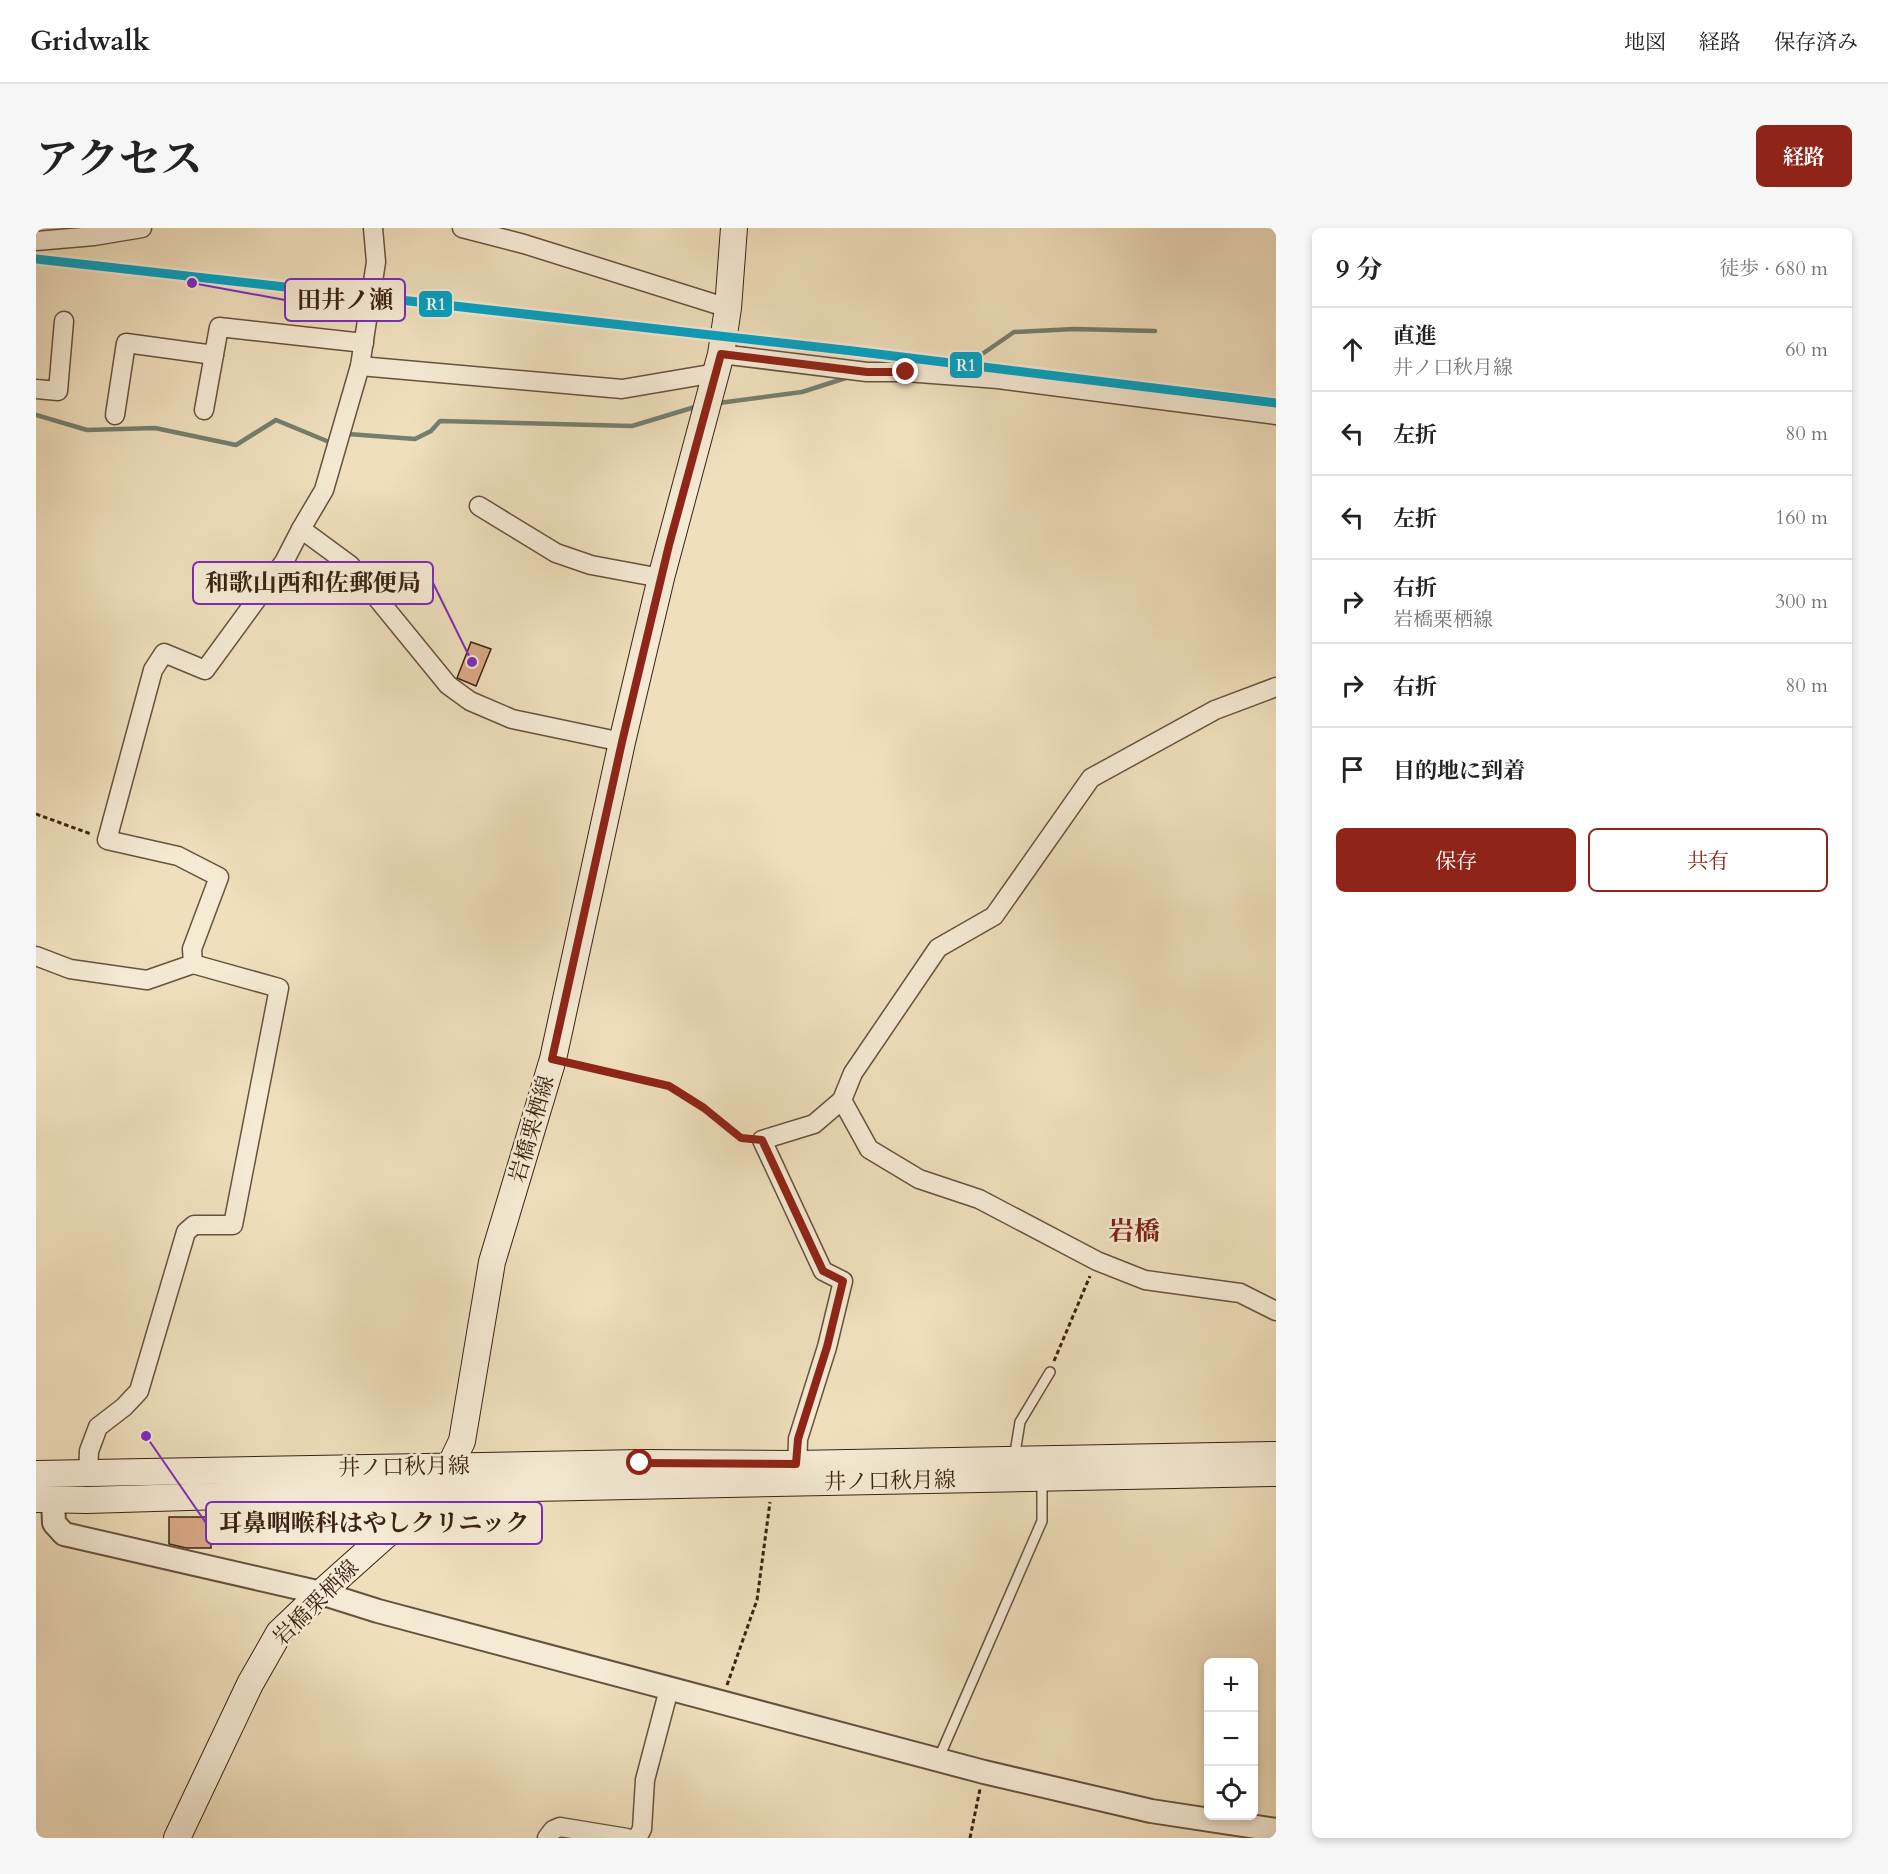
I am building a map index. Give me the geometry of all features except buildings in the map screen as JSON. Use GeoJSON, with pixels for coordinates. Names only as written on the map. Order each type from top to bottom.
{"type":"FeatureCollection","features":[{"type":"Feature","properties":{"kind":"main road","name":"岩橋栗栖線"},"geometry":{"type":"LineString","coordinates":[[177,1838],[250,1684],[279,1634],[321,1593],[416,1509],[450,1466],[462,1441],[492,1262],[552,1059],[661,578],[719,364],[728,308],[734,228]]}},
{"type":"Feature","properties":{"kind":"main road","name":"井ノ口秋月線"},"geometry":{"type":"LineString","coordinates":[[44,1500],[771,1483],[797,1473],[1014,1460],[1276,1455]]}},
{"type":"Feature","properties":{"kind":"main road","name":"井ノ口秋月線"},"geometry":{"type":"LineString","coordinates":[[36,1474],[640,1463],[797,1473],[1042,1478],[1276,1473]]}},
{"type":"Feature","properties":{"kind":"street"},"geometry":{"type":"LineString","coordinates":[[36,241],[94,236],[142,228]]}},
{"type":"Feature","properties":{"kind":"street"},"geometry":{"type":"LineString","coordinates":[[193,964],[192,949],[219,877],[178,856],[107,840],[153,670],[164,653],[206,670],[284,562],[324,490],[360,366],[376,262],[373,228]]}},
{"type":"Feature","properties":{"kind":"street"},"geometry":{"type":"LineString","coordinates":[[462,228],[524,244],[728,308]]}},
{"type":"Feature","properties":{"kind":"street"},"geometry":{"type":"LineString","coordinates":[[36,389],[58,391],[64,321]]}},
{"type":"Feature","properties":{"kind":"street"},"geometry":{"type":"LineString","coordinates":[[204,410],[219,327],[364,343]]}},
{"type":"Feature","properties":{"kind":"street"},"geometry":{"type":"LineString","coordinates":[[115,415],[126,343],[214,355]]}},
{"type":"Feature","properties":{"kind":"street"},"geometry":{"type":"LineString","coordinates":[[360,366],[622,389],[719,364],[906,372],[998,379],[1276,415]]}},
{"type":"Feature","properties":{"kind":"street"},"geometry":{"type":"LineString","coordinates":[[479,506],[556,553],[591,565],[661,578]]}},
{"type":"Feature","properties":{"kind":"street"},"geometry":{"type":"LineString","coordinates":[[301,529],[350,565],[448,685],[470,701],[512,719],[622,742]]}},
{"type":"Feature","properties":{"kind":"street"},"geometry":{"type":"LineString","coordinates":[[797,1473],[798,1439],[827,1347],[843,1281],[823,1271],[762,1140],[814,1124],[842,1100],[853,1073],[938,948],[994,916],[1091,778],[1215,710],[1276,687]]}},
{"type":"Feature","properties":{"kind":"street"},"geometry":{"type":"LineString","coordinates":[[36,956],[70,969],[147,980],[193,964],[279,988],[233,1225],[194,1225],[186,1232],[139,1391],[124,1407],[98,1427],[89,1451],[88,1474]]}},
{"type":"Feature","properties":{"kind":"street"},"geometry":{"type":"LineString","coordinates":[[842,1100],[869,1149],[919,1179],[979,1198],[1096,1261],[1145,1280],[1240,1293],[1276,1311]]}},
{"type":"Feature","properties":{"kind":"street"},"geometry":{"type":"LineString","coordinates":[[44,1500],[54,1523],[64,1534],[321,1593],[378,1611],[984,1772],[1151,1811],[1276,1830]]}},
{"type":"Feature","properties":{"kind":"street"},"geometry":{"type":"LineString","coordinates":[[637,1838],[642,1829],[645,1780],[669,1689]]}},
{"type":"Feature","properties":{"kind":"street"},"geometry":{"type":"LineString","coordinates":[[547,1838],[553,1830],[560,1827],[627,1838]]}},
{"type":"Feature","properties":{"kind":"lane"},"geometry":{"type":"LineString","coordinates":[[1014,1460],[1020,1422],[1050,1372]]}},
{"type":"Feature","properties":{"kind":"lane"},"geometry":{"type":"LineString","coordinates":[[938,1760],[1042,1521],[1042,1478]]}},
{"type":"Feature","properties":{"kind":"path"},"geometry":{"type":"LineString","coordinates":[[36,814],[107,840]]}},
{"type":"Feature","properties":{"kind":"path"},"geometry":{"type":"LineString","coordinates":[[552,1059],[669,1086],[704,1108],[741,1138],[762,1140]]}},
{"type":"Feature","properties":{"kind":"path"},"geometry":{"type":"LineString","coordinates":[[1050,1372],[1096,1261]]}},
{"type":"Feature","properties":{"kind":"path"},"geometry":{"type":"LineString","coordinates":[[720,1702],[756,1600],[771,1483]]}},
{"type":"Feature","properties":{"kind":"path"},"geometry":{"type":"LineString","coordinates":[[970,1838],[984,1772]]}},
{"type":"Feature","properties":{"kind":"waterway"},"geometry":{"type":"LineString","coordinates":[[973,374],[975,359],[1014,332],[1074,329],[1155,331]]}},
{"type":"Feature","properties":{"kind":"waterway"},"geometry":{"type":"LineString","coordinates":[[719,403],[802,392],[849,377]]}},
{"type":"Feature","properties":{"kind":"waterway"},"geometry":{"type":"LineString","coordinates":[[347,437],[348,434],[415,439],[431,431],[440,421],[632,426],[695,407]]}},
{"type":"Feature","properties":{"kind":"waterway"},"geometry":{"type":"LineString","coordinates":[[36,415],[87,430],[155,428],[236,445],[276,420],[334,444]]}},
{"type":"Feature","properties":{"kind":"transit line","name":"R1"},"geometry":{"type":"LineString","coordinates":[[36,259],[853,351],[1276,403]]}},
{"type":"Feature","properties":{"kind":"place","name":"田井ノ瀬"},"geometry":{"type":"Point","coordinates":[192,283]}},
{"type":"Feature","properties":{"kind":"place","name":"和歌山西和佐郵便局"},"geometry":{"type":"Point","coordinates":[472,662]}},
{"type":"Feature","properties":{"kind":"place","name":"耳鼻咽喉科はやしクリニック"},"geometry":{"type":"Point","coordinates":[146,1436]}},
{"type":"Feature","properties":{"kind":"district","name":"岩橋"},"geometry":{"type":"Point","coordinates":[1134,1231]}},
{"type":"Feature","properties":{"kind":"route"},"geometry":{"type":"LineString","coordinates":[[640,1463],[796,1464],[798,1439],[827,1347],[843,1281],[823,1271],[762,1140],[741,1138],[704,1108],[669,1086],[552,1059],[622,742],[669,545],[721,354],[867,372],[906,372]]}}]}
